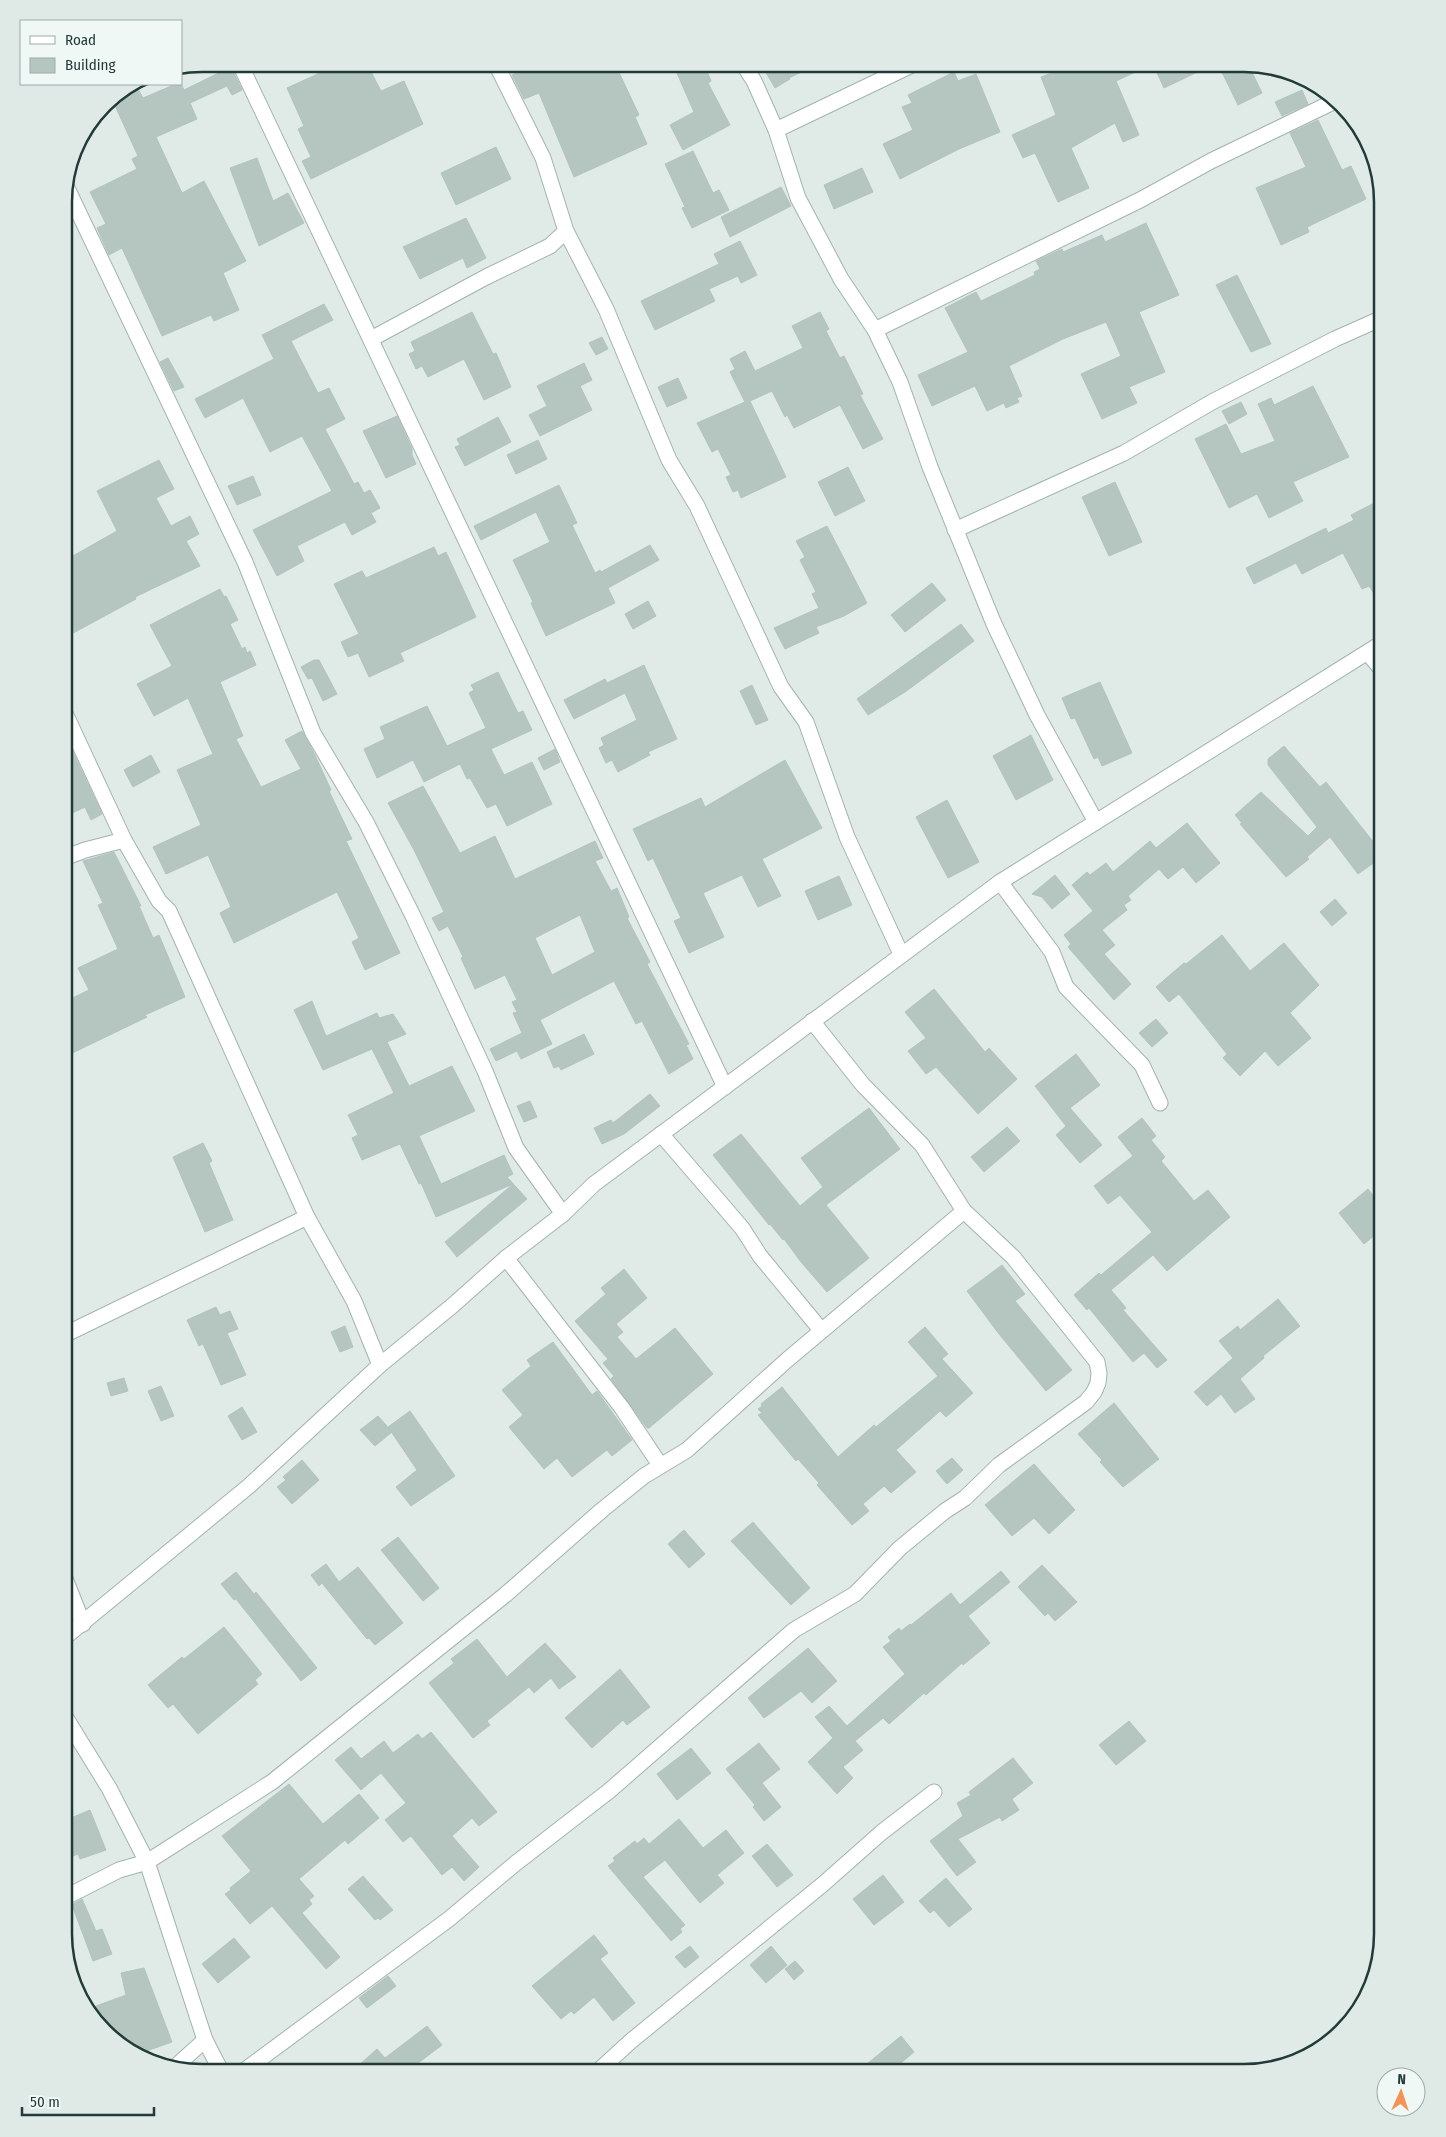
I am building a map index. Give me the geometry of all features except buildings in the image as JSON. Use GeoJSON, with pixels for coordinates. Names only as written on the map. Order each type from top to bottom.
{"type":"FeatureCollection","features":[{"type":"Feature","properties":{"kind":"street"},"geometry":{"type":"LineString","coordinates":[[244,72],[725,1087]]}},
{"type":"Feature","properties":{"kind":"street"},"geometry":{"type":"LineString","coordinates":[[500,72],[543,158],[566,231],[606,309],[669,460],[697,506],[781,686],[806,722],[847,837],[901,954]]}},
{"type":"Feature","properties":{"kind":"street"},"geometry":{"type":"LineString","coordinates":[[749,73],[776,130],[798,198],[841,280],[875,330],[900,382],[955,530],[994,624],[1037,715],[1096,822]]}},
{"type":"Feature","properties":{"kind":"street"},"geometry":{"type":"LineString","coordinates":[[776,130],[896,73]]}},
{"type":"Feature","properties":{"kind":"street"},"geometry":{"type":"LineString","coordinates":[[875,330],[1140,200],[1211,161],[1328,104]]}},
{"type":"Feature","properties":{"kind":"street"},"geometry":{"type":"LineString","coordinates":[[73,201],[245,562],[313,733],[366,822],[413,916],[481,1062],[516,1148],[564,1214]]}},
{"type":"Feature","properties":{"kind":"street"},"geometry":{"type":"LineString","coordinates":[[371,339],[486,277],[550,246],[566,231]]}},
{"type":"Feature","properties":{"kind":"street"},"geometry":{"type":"LineString","coordinates":[[550,246],[576,252]]}},
{"type":"Feature","properties":{"kind":"street"},"geometry":{"type":"LineString","coordinates":[[955,530],[1124,453],[1220,398],[1335,338],[1374,321]]}},
{"type":"Feature","properties":{"kind":"street"},"geometry":{"type":"LineString","coordinates":[[72,1632],[248,1486],[380,1365],[452,1306],[506,1258],[564,1214],[594,1184],[1000,882],[1374,649]]}},
{"type":"Feature","properties":{"kind":"street"},"geometry":{"type":"LineString","coordinates":[[1368,653],[1374,660]]}},
{"type":"Feature","properties":{"kind":"street"},"geometry":{"type":"LineString","coordinates":[[73,730],[124,840],[159,901],[169,911],[307,1217],[354,1301],[380,1365]]}},
{"type":"Feature","properties":{"kind":"street"},"geometry":{"type":"LineString","coordinates":[[73,855],[124,840]]}},
{"type":"Feature","properties":{"kind":"street"},"geometry":{"type":"LineString","coordinates":[[1000,882],[1052,952],[1066,987],[1142,1065],[1160,1103]]}},
{"type":"Feature","properties":{"kind":"street"},"geometry":{"type":"LineString","coordinates":[[253,2064],[449,1920],[516,1863],[609,1791],[794,1630],[855,1594],[900,1548],[945,1511],[965,1498],[999,1465],[1086,1402],[1094,1392],[1098,1383],[1099,1373],[1097,1362],[1013,1257],[964,1212],[922,1145],[863,1085],[812,1022]]}},
{"type":"Feature","properties":{"kind":"street"},"geometry":{"type":"LineString","coordinates":[[661,1134],[742,1228],[760,1256],[821,1330]]}},
{"type":"Feature","properties":{"kind":"street"},"geometry":{"type":"LineString","coordinates":[[72,1894],[119,1870],[147,1862],[272,1782],[505,1595],[602,1510],[660,1465],[687,1450],[821,1330],[964,1212]]}},
{"type":"Feature","properties":{"kind":"street"},"geometry":{"type":"LineString","coordinates":[[72,1330],[307,1217]]}},
{"type":"Feature","properties":{"kind":"street"},"geometry":{"type":"LineString","coordinates":[[506,1258],[622,1408],[660,1465]]}},
{"type":"Feature","properties":{"kind":"street"},"geometry":{"type":"LineString","coordinates":[[72,1597],[83,1624]]}},
{"type":"Feature","properties":{"kind":"street"},"geometry":{"type":"LineString","coordinates":[[72,1728],[109,1788],[147,1862],[205,2040],[217,2064]]}},
{"type":"Feature","properties":{"kind":"street"},"geometry":{"type":"LineString","coordinates":[[606,2064],[822,1885],[882,1832],[934,1792]]}},
{"type":"Feature","properties":{"kind":"street"},"geometry":{"type":"LineString","coordinates":[[181,2062],[205,2040]]}}]}
